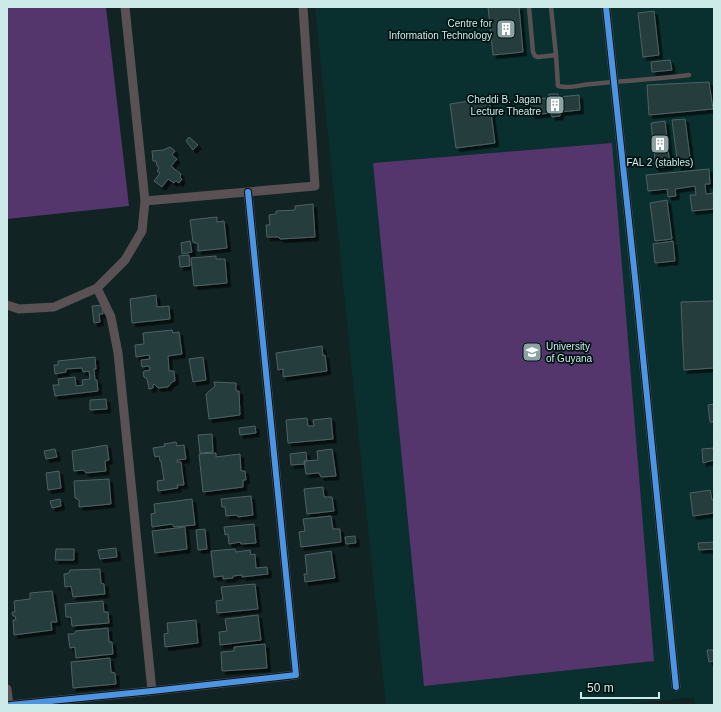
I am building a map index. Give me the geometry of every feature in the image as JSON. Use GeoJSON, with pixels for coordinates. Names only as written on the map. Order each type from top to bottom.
{"type":"FeatureCollection","features":[{"type":"Feature","properties":{"kind":"street"},"geometry":{"type":"LineString","coordinates":[[7,305],[19,309],[54,307],[97,288],[125,260],[142,231],[146,201],[125,7]]}},
{"type":"Feature","properties":{"kind":"street"},"geometry":{"type":"LineString","coordinates":[[146,201],[315,186],[303,7]]}},
{"type":"Feature","properties":{"kind":"street"},"geometry":{"type":"LineString","coordinates":[[606,7],[638,302],[676,687]]}},
{"type":"Feature","properties":{"kind":"street"},"geometry":{"type":"LineString","coordinates":[[7,689],[10,705],[296,675],[248,192]]}},
{"type":"Feature","properties":{"kind":"street"},"geometry":{"type":"LineString","coordinates":[[97,288],[111,317],[118,353],[152,691]]}},
{"type":"Feature","properties":{"kind":"lane"},"geometry":{"type":"LineString","coordinates":[[529,7],[532,52],[538,57],[556,55]]}},
{"type":"Feature","properties":{"kind":"lane"},"geometry":{"type":"LineString","coordinates":[[551,7],[558,86],[574,88],[587,84],[689,75]]}},
{"type":"Feature","properties":{"kind":"shaded area"},"geometry":{"type":"Polygon","coordinates":[[[7,7],[106,7],[129,206],[7,219],[7,7]]]}},
{"type":"Feature","properties":{"kind":"shaded area","name":"University of Guyana"},"geometry":{"type":"Polygon","coordinates":[[[315,7],[714,7],[714,705],[695,705],[694,697],[619,705],[386,705],[315,7]]]}},
{"type":"Feature","properties":{"kind":"shaded area"},"geometry":{"type":"Polygon","coordinates":[[[612,143],[654,661],[424,686],[373,163],[612,143]]]}},
{"type":"Feature","properties":{"kind":"building","name":"Centre for Information Technology"},"geometry":{"type":"Polygon","coordinates":[[[488,7],[519,7],[523,52],[493,55],[488,7]]]}},
{"type":"Feature","properties":{"kind":"building"},"geometry":{"type":"Polygon","coordinates":[[[654,11],[659,55],[643,57],[638,13],[654,11]]]}},
{"type":"Feature","properties":{"kind":"building"},"geometry":{"type":"Polygon","coordinates":[[[670,60],[672,70],[652,72],[651,62],[670,60]]]}},
{"type":"Feature","properties":{"kind":"building"},"geometry":{"type":"Polygon","coordinates":[[[709,82],[713,109],[649,115],[647,85],[709,82]]]}},
{"type":"Feature","properties":{"kind":"building","name":"Cheddi B. Jagan Lecture Theatre"},"geometry":{"type":"Polygon","coordinates":[[[549,94],[558,94],[559,97],[579,95],[580,110],[560,112],[560,116],[552,117],[551,113],[531,115],[529,99],[549,98],[549,94]]]}},
{"type":"Feature","properties":{"kind":"building"},"geometry":{"type":"Polygon","coordinates":[[[489,98],[495,143],[456,148],[450,104],[489,98]]]}},
{"type":"Feature","properties":{"kind":"building"},"geometry":{"type":"Polygon","coordinates":[[[685,119],[691,165],[678,167],[672,120],[685,119]]]}},
{"type":"Feature","properties":{"kind":"building","name":"FAL 2 (stables)"},"geometry":{"type":"Polygon","coordinates":[[[665,121],[670,166],[656,168],[651,123],[665,121]]]}},
{"type":"Feature","properties":{"kind":"building"},"geometry":{"type":"Polygon","coordinates":[[[189,137],[198,145],[193,150],[186,141],[189,137]]]}},
{"type":"Feature","properties":{"kind":"building"},"geometry":{"type":"Polygon","coordinates":[[[170,147],[175,151],[172,155],[177,159],[171,166],[181,174],[180,177],[182,179],[179,183],[176,181],[174,183],[168,179],[162,187],[154,181],[160,173],[157,171],[159,168],[156,161],[153,161],[152,151],[163,150],[170,147]]]}},
{"type":"Feature","properties":{"kind":"building"},"geometry":{"type":"Polygon","coordinates":[[[709,169],[710,184],[705,184],[706,194],[714,193],[714,209],[692,211],[690,195],[696,195],[695,186],[675,189],[676,196],[668,197],[667,189],[648,191],[646,175],[709,169]]]}},
{"type":"Feature","properties":{"kind":"building"},"geometry":{"type":"Polygon","coordinates":[[[667,200],[672,239],[655,241],[650,203],[667,200]]]}},
{"type":"Feature","properties":{"kind":"building"},"geometry":{"type":"Polygon","coordinates":[[[313,204],[315,237],[280,239],[279,237],[267,237],[266,225],[270,225],[269,215],[276,214],[276,211],[295,210],[295,206],[313,204]]]}},
{"type":"Feature","properties":{"kind":"building"},"geometry":{"type":"Polygon","coordinates":[[[217,217],[217,222],[224,221],[227,248],[198,251],[198,244],[193,242],[190,220],[217,217]]]}},
{"type":"Feature","properties":{"kind":"building"},"geometry":{"type":"Polygon","coordinates":[[[190,241],[192,252],[182,254],[181,243],[190,241]]]}},
{"type":"Feature","properties":{"kind":"building"},"geometry":{"type":"Polygon","coordinates":[[[673,241],[675,261],[655,263],[653,244],[673,241]]]}},
{"type":"Feature","properties":{"kind":"building"},"geometry":{"type":"Polygon","coordinates":[[[189,255],[190,266],[180,267],[179,256],[189,255]]]}},
{"type":"Feature","properties":{"kind":"building"},"geometry":{"type":"Polygon","coordinates":[[[216,256],[216,259],[225,259],[227,283],[194,286],[191,258],[216,256]]]}},
{"type":"Feature","properties":{"kind":"building"},"geometry":{"type":"Polygon","coordinates":[[[156,295],[157,307],[169,306],[170,319],[132,323],[130,299],[156,295]]]}},
{"type":"Feature","properties":{"kind":"building"},"geometry":{"type":"Polygon","coordinates":[[[714,301],[714,368],[684,370],[681,302],[714,301]]]}},
{"type":"Feature","properties":{"kind":"building"},"geometry":{"type":"Polygon","coordinates":[[[102,305],[103,314],[99,314],[100,322],[94,323],[92,306],[102,305]]]}},
{"type":"Feature","properties":{"kind":"building"},"geometry":{"type":"Polygon","coordinates":[[[172,330],[173,333],[179,332],[182,354],[168,356],[169,371],[174,371],[175,381],[168,387],[158,388],[154,384],[153,388],[149,389],[147,379],[144,377],[143,373],[144,371],[150,370],[149,366],[142,367],[141,360],[150,359],[149,355],[136,357],[135,345],[144,344],[143,333],[172,330]]]}},
{"type":"Feature","properties":{"kind":"building"},"geometry":{"type":"Polygon","coordinates":[[[322,346],[327,371],[283,377],[283,369],[278,370],[276,353],[322,346]]]}},
{"type":"Feature","properties":{"kind":"building"},"geometry":{"type":"Polygon","coordinates":[[[95,357],[96,369],[94,369],[98,391],[55,396],[53,385],[59,385],[58,379],[75,377],[76,386],[83,385],[82,380],[90,379],[89,371],[83,372],[82,368],[66,369],[66,372],[55,374],[54,365],[58,365],[58,361],[95,357]]]}},
{"type":"Feature","properties":{"kind":"building"},"geometry":{"type":"Polygon","coordinates":[[[203,357],[206,380],[193,382],[189,359],[203,357]]]}},
{"type":"Feature","properties":{"kind":"building"},"geometry":{"type":"Polygon","coordinates":[[[214,382],[236,383],[236,391],[239,391],[240,415],[209,419],[206,394],[215,386],[214,382]]]}},
{"type":"Feature","properties":{"kind":"building"},"geometry":{"type":"Polygon","coordinates":[[[106,399],[107,409],[90,410],[90,400],[106,399]]]}},
{"type":"Feature","properties":{"kind":"building"},"geometry":{"type":"Polygon","coordinates":[[[714,404],[714,422],[710,422],[708,405],[714,404]]]}},
{"type":"Feature","properties":{"kind":"building"},"geometry":{"type":"Polygon","coordinates":[[[307,418],[308,426],[314,426],[313,420],[331,418],[333,439],[288,443],[286,420],[307,418]]]}},
{"type":"Feature","properties":{"kind":"building"},"geometry":{"type":"Polygon","coordinates":[[[255,426],[256,433],[240,435],[239,428],[255,426]]]}},
{"type":"Feature","properties":{"kind":"building"},"geometry":{"type":"Polygon","coordinates":[[[212,434],[213,452],[200,453],[198,435],[212,434]]]}},
{"type":"Feature","properties":{"kind":"building"},"geometry":{"type":"Polygon","coordinates":[[[176,442],[177,446],[184,445],[186,459],[177,460],[177,462],[181,462],[184,485],[177,485],[178,488],[158,491],[157,481],[164,480],[161,461],[159,456],[155,457],[153,448],[176,442]]]}},
{"type":"Feature","properties":{"kind":"building"},"geometry":{"type":"Polygon","coordinates":[[[107,445],[109,460],[105,461],[106,471],[86,473],[83,470],[74,471],[72,451],[107,445]]]}},
{"type":"Feature","properties":{"kind":"building"},"geometry":{"type":"Polygon","coordinates":[[[714,448],[714,460],[703,463],[702,449],[714,448]]]}},
{"type":"Feature","properties":{"kind":"building"},"geometry":{"type":"Polygon","coordinates":[[[55,449],[57,457],[46,459],[44,451],[55,449]]]}},
{"type":"Feature","properties":{"kind":"building"},"geometry":{"type":"Polygon","coordinates":[[[332,449],[336,476],[321,477],[319,473],[306,474],[304,461],[318,460],[317,451],[332,449]]]}},
{"type":"Feature","properties":{"kind":"building"},"geometry":{"type":"Polygon","coordinates":[[[306,452],[307,461],[304,461],[305,464],[291,465],[290,454],[306,452]]]}},
{"type":"Feature","properties":{"kind":"building"},"geometry":{"type":"Polygon","coordinates":[[[216,453],[216,457],[240,454],[241,471],[245,471],[246,480],[243,480],[243,487],[203,492],[199,454],[216,453]]]}},
{"type":"Feature","properties":{"kind":"building"},"geometry":{"type":"Polygon","coordinates":[[[59,471],[61,488],[48,490],[46,473],[59,471]]]}},
{"type":"Feature","properties":{"kind":"building"},"geometry":{"type":"Polygon","coordinates":[[[109,479],[111,504],[79,507],[79,500],[75,498],[74,481],[109,479]]]}},
{"type":"Feature","properties":{"kind":"building"},"geometry":{"type":"Polygon","coordinates":[[[323,487],[324,497],[332,497],[334,511],[307,514],[304,489],[323,487]]]}},
{"type":"Feature","properties":{"kind":"building"},"geometry":{"type":"Polygon","coordinates":[[[710,490],[712,500],[714,500],[714,513],[693,516],[690,493],[710,490]]]}},
{"type":"Feature","properties":{"kind":"building"},"geometry":{"type":"Polygon","coordinates":[[[251,496],[253,515],[238,517],[237,515],[226,516],[225,507],[222,507],[221,499],[251,496]]]}},
{"type":"Feature","properties":{"kind":"building"},"geometry":{"type":"Polygon","coordinates":[[[60,499],[61,506],[52,508],[50,501],[60,499]]]}},
{"type":"Feature","properties":{"kind":"building"},"geometry":{"type":"Polygon","coordinates":[[[192,499],[195,525],[174,527],[172,524],[152,527],[151,514],[155,513],[154,504],[192,499]]]}},
{"type":"Feature","properties":{"kind":"building"},"geometry":{"type":"Polygon","coordinates":[[[331,516],[333,529],[340,529],[341,542],[301,547],[299,532],[305,531],[303,519],[331,516]]]}},
{"type":"Feature","properties":{"kind":"building"},"geometry":{"type":"Polygon","coordinates":[[[254,524],[256,543],[241,544],[240,542],[229,544],[228,534],[225,535],[224,527],[254,524]]]}},
{"type":"Feature","properties":{"kind":"building"},"geometry":{"type":"Polygon","coordinates":[[[185,527],[187,549],[155,553],[152,531],[185,527]]]}},
{"type":"Feature","properties":{"kind":"building"},"geometry":{"type":"Polygon","coordinates":[[[205,529],[207,549],[198,550],[196,530],[205,529]]]}},
{"type":"Feature","properties":{"kind":"building"},"geometry":{"type":"Polygon","coordinates":[[[355,536],[356,543],[346,544],[345,537],[355,536]]]}},
{"type":"Feature","properties":{"kind":"building"},"geometry":{"type":"Polygon","coordinates":[[[714,542],[714,549],[699,550],[698,543],[714,542]]]}},
{"type":"Feature","properties":{"kind":"building"},"geometry":{"type":"Polygon","coordinates":[[[116,548],[117,557],[100,559],[98,550],[116,548]]]}},
{"type":"Feature","properties":{"kind":"building"},"geometry":{"type":"Polygon","coordinates":[[[56,549],[74,549],[74,560],[55,560],[56,549]]]}},
{"type":"Feature","properties":{"kind":"building"},"geometry":{"type":"Polygon","coordinates":[[[235,549],[236,552],[250,550],[251,555],[255,554],[256,568],[267,567],[268,574],[242,577],[242,575],[233,576],[233,578],[223,579],[223,576],[214,577],[211,551],[235,549]]]}},
{"type":"Feature","properties":{"kind":"building"},"geometry":{"type":"Polygon","coordinates":[[[331,551],[335,578],[305,582],[304,574],[307,574],[305,555],[331,551]]]}},
{"type":"Feature","properties":{"kind":"building"},"geometry":{"type":"Polygon","coordinates":[[[100,569],[101,583],[104,584],[105,594],[73,597],[71,586],[65,587],[64,574],[69,573],[70,570],[100,569]]]}},
{"type":"Feature","properties":{"kind":"building"},"geometry":{"type":"Polygon","coordinates":[[[255,584],[258,609],[217,613],[216,601],[223,600],[221,587],[255,584]]]}},
{"type":"Feature","properties":{"kind":"building"},"geometry":{"type":"Polygon","coordinates":[[[52,591],[57,622],[51,622],[52,630],[14,635],[13,620],[16,620],[12,612],[15,612],[14,601],[30,599],[30,593],[52,591]]]}},
{"type":"Feature","properties":{"kind":"building"},"geometry":{"type":"Polygon","coordinates":[[[103,601],[104,612],[108,612],[109,623],[72,626],[71,617],[66,617],[65,604],[103,601]]]}},
{"type":"Feature","properties":{"kind":"building"},"geometry":{"type":"Polygon","coordinates":[[[258,615],[261,640],[220,645],[219,632],[227,631],[225,619],[258,615]]]}},
{"type":"Feature","properties":{"kind":"building"},"geometry":{"type":"Polygon","coordinates":[[[196,620],[198,643],[165,647],[164,634],[168,633],[167,623],[196,620]]]}},
{"type":"Feature","properties":{"kind":"building"},"geometry":{"type":"Polygon","coordinates":[[[108,628],[109,642],[112,642],[113,654],[76,658],[75,647],[70,648],[68,634],[74,634],[76,631],[108,628]]]}},
{"type":"Feature","properties":{"kind":"building"},"geometry":{"type":"Polygon","coordinates":[[[265,644],[267,668],[222,671],[221,652],[234,651],[234,647],[265,644]]]}},
{"type":"Feature","properties":{"kind":"building"},"geometry":{"type":"Polygon","coordinates":[[[707,650],[714,650],[714,661],[709,662],[707,650]]]}},
{"type":"Feature","properties":{"kind":"building"},"geometry":{"type":"Polygon","coordinates":[[[110,658],[111,672],[115,673],[116,684],[73,688],[71,662],[110,658]]]}},
{"type":"Feature","properties":{"kind":"cycle path"},"geometry":{"type":"LineString","coordinates":[[606,7],[676,687]]}},
{"type":"Feature","properties":{"kind":"cycle path"},"geometry":{"type":"LineString","coordinates":[[10,705],[296,675],[248,192]]}},
{"type":"Feature","properties":{"kind":"place","name":"Centre for Information Technology"},"geometry":{"type":"Point","coordinates":[506,29]}},
{"type":"Feature","properties":{"kind":"place","name":"Cheddi B. Jagan Lecture Theatre"},"geometry":{"type":"Point","coordinates":[555,105]}},
{"type":"Feature","properties":{"kind":"place","name":"FAL 2 (stables)"},"geometry":{"type":"Point","coordinates":[660,144]}},
{"type":"Feature","properties":{"kind":"place","name":"University of Guyana"},"geometry":{"type":"Point","coordinates":[532,352]}}]}
